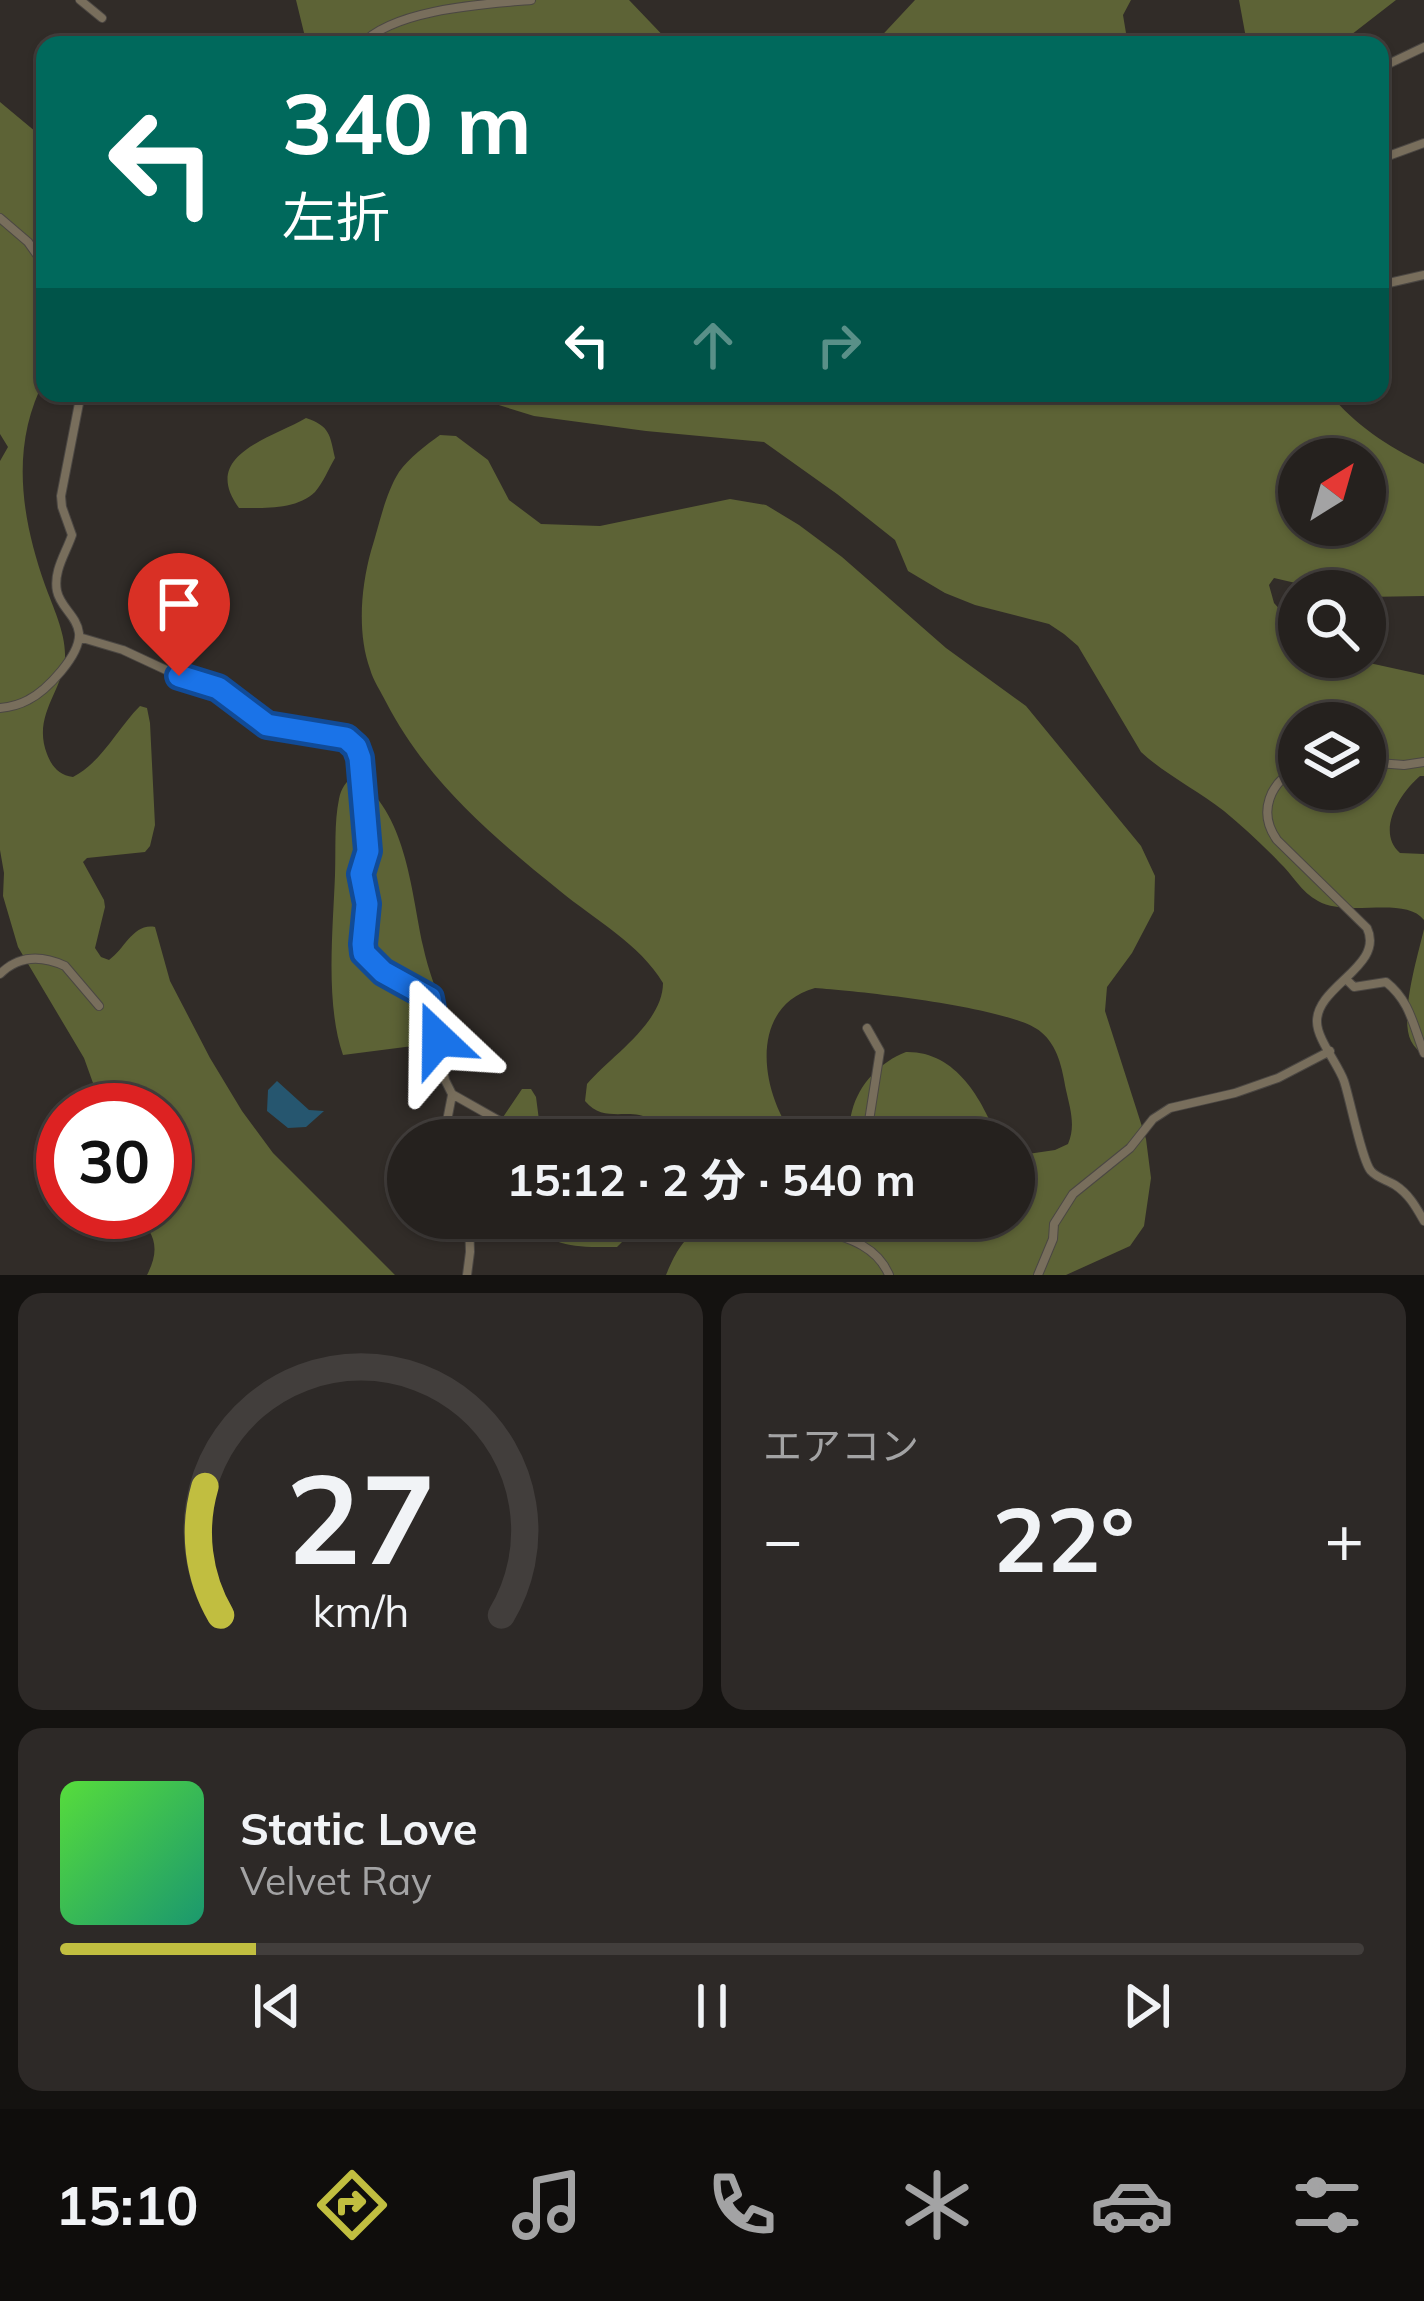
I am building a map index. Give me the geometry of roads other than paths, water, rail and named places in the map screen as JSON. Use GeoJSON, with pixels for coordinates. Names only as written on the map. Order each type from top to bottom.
{"type":"FeatureCollection","features":[{"type":"Feature","properties":{"kind":"street"},"geometry":{"type":"LineString","coordinates":[[80,0],[102,18]]}},
{"type":"Feature","properties":{"kind":"street"},"geometry":{"type":"LineString","coordinates":[[369,36],[429,13],[531,0]]}},
{"type":"Feature","properties":{"kind":"street"},"geometry":{"type":"LineString","coordinates":[[1389,64],[1424,47]]}},
{"type":"Feature","properties":{"kind":"street"},"geometry":{"type":"LineString","coordinates":[[1389,156],[1424,143]]}},
{"type":"Feature","properties":{"kind":"street"},"geometry":{"type":"LineString","coordinates":[[0,218],[36,255]]}},
{"type":"Feature","properties":{"kind":"street"},"geometry":{"type":"LineString","coordinates":[[1389,283],[1424,275]]}},
{"type":"Feature","properties":{"kind":"street"},"geometry":{"type":"LineString","coordinates":[[0,708],[31,699],[70,659],[80,637],[56,590],[57,569],[72,536],[61,496],[79,402]]}},
{"type":"Feature","properties":{"kind":"street"},"geometry":{"type":"LineString","coordinates":[[80,637],[218,688],[267,725],[352,741],[360,758],[367,830],[368,851],[361,874],[367,904],[364,953],[383,972],[430,998],[452,1094],[447,1119]]}},
{"type":"Feature","properties":{"kind":"street"},"geometry":{"type":"LineString","coordinates":[[1386,764],[1424,763]]}},
{"type":"Feature","properties":{"kind":"street"},"geometry":{"type":"LineString","coordinates":[[1278,784],[1270,794],[1268,829],[1371,938],[1371,945],[1324,1002],[1318,1013],[1319,1030],[1342,1074],[1368,1168],[1408,1196],[1424,1221]]}},
{"type":"Feature","properties":{"kind":"street"},"geometry":{"type":"LineString","coordinates":[[0,974],[12,963],[34,957],[58,962],[99,1006]]}},
{"type":"Feature","properties":{"kind":"street"},"geometry":{"type":"LineString","coordinates":[[1346,979],[1354,987],[1386,982],[1392,986],[1412,1015],[1424,1053]]}},
{"type":"Feature","properties":{"kind":"street"},"geometry":{"type":"LineString","coordinates":[[867,1028],[880,1051],[869,1119]]}},
{"type":"Feature","properties":{"kind":"street"},"geometry":{"type":"LineString","coordinates":[[1038,1275],[1054,1224],[1073,1194],[1130,1148],[1153,1119],[1170,1108],[1235,1094],[1278,1078],[1330,1051]]}},
{"type":"Feature","properties":{"kind":"street"},"geometry":{"type":"LineString","coordinates":[[452,1094],[496,1119]]}},
{"type":"Feature","properties":{"kind":"street"},"geometry":{"type":"LineString","coordinates":[[466,1275],[470,1239]]}},
{"type":"Feature","properties":{"kind":"street"},"geometry":{"type":"LineString","coordinates":[[846,1239],[878,1254],[889,1275]]}},
{"type":"Feature","properties":{"kind":"water"},"geometry":{"type":"Polygon","coordinates":[[[277,1081],[309,1110],[324,1111],[306,1127],[288,1128],[267,1111],[268,1090],[277,1081]]]}}]}
